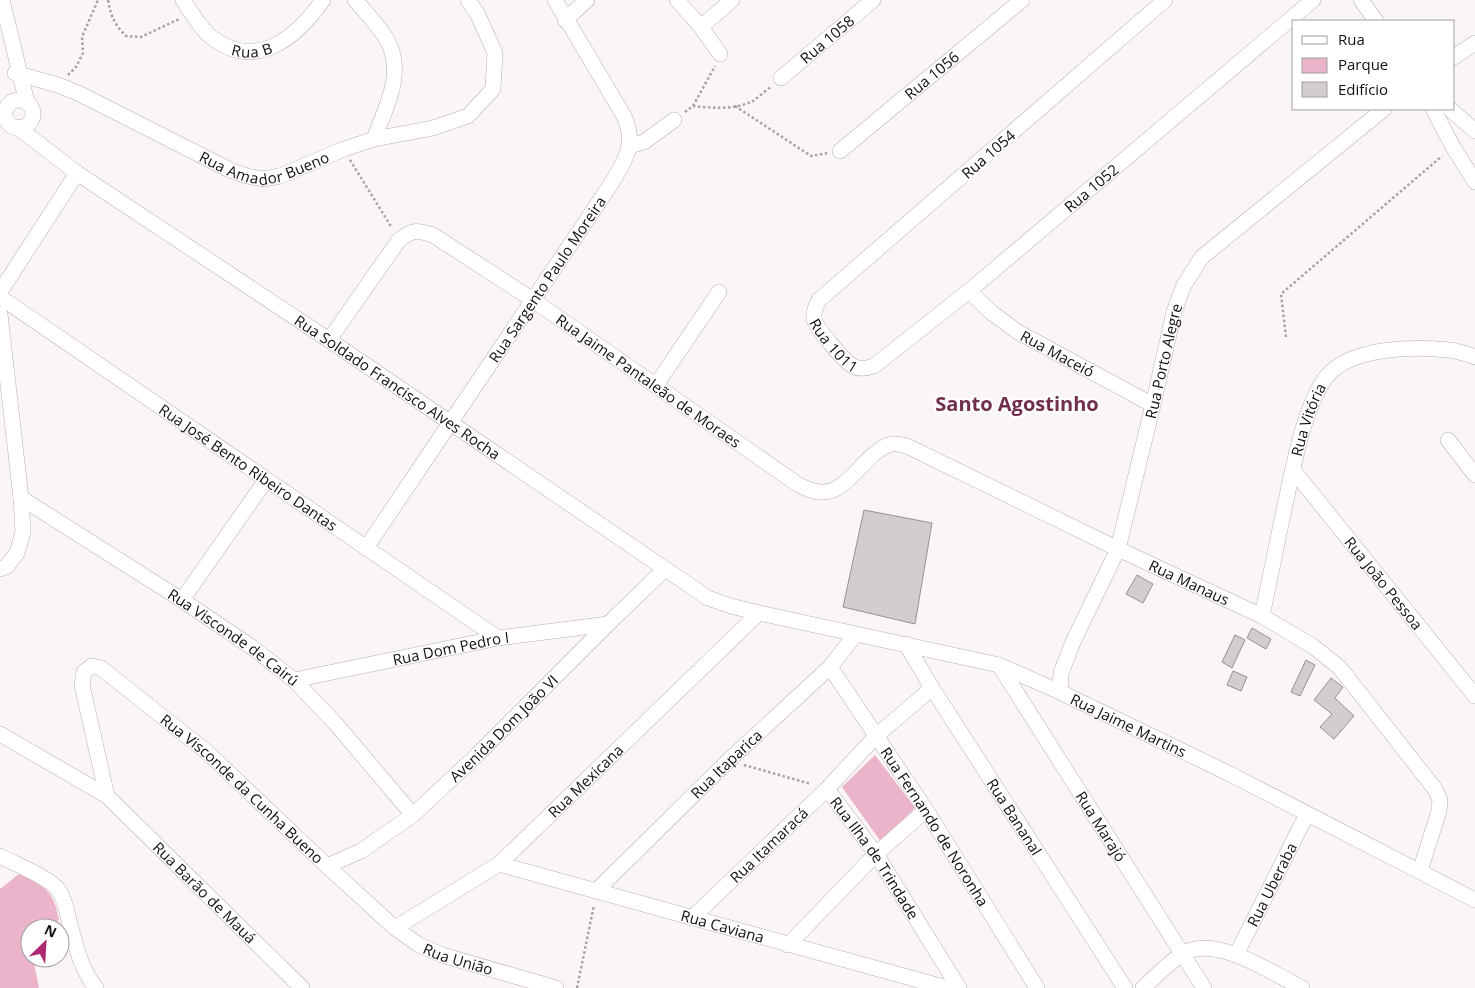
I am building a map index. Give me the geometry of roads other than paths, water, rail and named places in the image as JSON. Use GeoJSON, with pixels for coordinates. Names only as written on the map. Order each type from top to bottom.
{"type":"FeatureCollection","features":[{"type":"Feature","properties":{"kind":"street"},"geometry":{"type":"LineString","coordinates":[[2,0],[17,70],[13,114]]}},
{"type":"Feature","properties":{"kind":"street","name":"Rua B"},"geometry":{"type":"LineString","coordinates":[[184,0],[192,14],[210,36],[226,46],[246,52],[273,47],[300,28],[322,0]]}},
{"type":"Feature","properties":{"kind":"street"},"geometry":{"type":"LineString","coordinates":[[355,0],[372,19],[390,45],[396,65],[395,82],[374,139]]}},
{"type":"Feature","properties":{"kind":"street","name":"Rua Amador Bueno"},"geometry":{"type":"LineString","coordinates":[[17,70],[58,85],[230,170],[263,179],[280,176],[344,149],[374,139],[432,128],[468,116],[493,89],[495,53],[478,14],[468,0]]}},
{"type":"Feature","properties":{"kind":"street"},"geometry":{"type":"LineString","coordinates":[[555,0],[565,20],[624,116],[629,128],[629,146],[644,142],[674,120]]}},
{"type":"Feature","properties":{"kind":"street"},"geometry":{"type":"LineString","coordinates":[[565,20],[588,0]]}},
{"type":"Feature","properties":{"kind":"street"},"geometry":{"type":"LineString","coordinates":[[677,0],[701,27],[720,54]]}},
{"type":"Feature","properties":{"kind":"street"},"geometry":{"type":"LineString","coordinates":[[701,27],[732,0]]}},
{"type":"Feature","properties":{"kind":"street","name":"Rua 1058"},"geometry":{"type":"LineString","coordinates":[[781,78],[874,0]]}},
{"type":"Feature","properties":{"kind":"street","name":"Rua 1056"},"geometry":{"type":"LineString","coordinates":[[840,151],[1022,0]]}},
{"type":"Feature","properties":{"kind":"street","name":"Rua 1054"},"geometry":{"type":"LineString","coordinates":[[814,310],[819,300],[1165,0]]}},
{"type":"Feature","properties":{"kind":"street","name":"Rua 1052"},"geometry":{"type":"LineString","coordinates":[[865,369],[874,366],[969,290],[1313,0]]}},
{"type":"Feature","properties":{"kind":"street"},"geometry":{"type":"LineString","coordinates":[[1367,2],[1376,20]]}},
{"type":"Feature","properties":{"kind":"street"},"geometry":{"type":"LineString","coordinates":[[1455,56],[1475,43]]}},
{"type":"Feature","properties":{"kind":"street","name":"Rua Porto Alegre"},"geometry":{"type":"LineString","coordinates":[[1060,692],[1061,674],[1069,651],[1118,549],[1174,312],[1184,285],[1202,257],[1383,110]]}},
{"type":"Feature","properties":{"kind":"street"},"geometry":{"type":"LineString","coordinates":[[1434,110],[1453,147],[1475,182]]}},
{"type":"Feature","properties":{"kind":"street"},"geometry":{"type":"LineString","coordinates":[[1451,110],[1475,131],[1453,147]]}},
{"type":"Feature","properties":{"kind":"street","name":"Rua Soldado Francisco Alves Rocha"},"geometry":{"type":"LineString","coordinates":[[13,114],[43,146],[76,173],[329,340],[708,598],[759,613]]}},
{"type":"Feature","properties":{"kind":"street","name":"Rua Sargento Paulo Moreira"},"geometry":{"type":"LineString","coordinates":[[366,548],[610,184],[629,151],[629,146]]}},
{"type":"Feature","properties":{"kind":"street"},"geometry":{"type":"LineString","coordinates":[[0,292],[76,173]]}},
{"type":"Feature","properties":{"kind":"street","name":"Rua Jaime Pantaleão de Moraes"},"geometry":{"type":"LineString","coordinates":[[329,340],[399,240],[409,232],[420,231],[433,235],[533,300],[797,484],[811,491],[824,492]]}},
{"type":"Feature","properties":{"kind":"street","name":"Rua Maceió"},"geometry":{"type":"LineString","coordinates":[[969,290],[992,313],[1018,332],[1153,405]]}},
{"type":"Feature","properties":{"kind":"street"},"geometry":{"type":"LineString","coordinates":[[656,385],[719,292]]}},
{"type":"Feature","properties":{"kind":"street","name":"Rua José Bento Ribeiro Dantas"},"geometry":{"type":"LineString","coordinates":[[0,297],[498,638]]}},
{"type":"Feature","properties":{"kind":"street","name":"Rua 1011"},"geometry":{"type":"LineString","coordinates":[[814,310],[814,318],[818,326],[848,364],[856,368],[865,369]]}},
{"type":"Feature","properties":{"kind":"street"},"geometry":{"type":"LineString","coordinates":[[0,314],[21,498],[23,532],[17,553],[6,567],[0,569]]}},
{"type":"Feature","properties":{"kind":"street","name":"Rua Vitória"},"geometry":{"type":"LineString","coordinates":[[1262,616],[1303,430],[1316,395],[1328,375],[1344,362],[1366,355],[1412,348],[1452,350],[1475,357]]}},
{"type":"Feature","properties":{"kind":"street"},"geometry":{"type":"LineString","coordinates":[[1448,440],[1475,475]]}},
{"type":"Feature","properties":{"kind":"street","name":"Rua Manaus"},"geometry":{"type":"LineString","coordinates":[[824,492],[837,488],[881,449],[893,444],[907,446],[1118,549],[1262,616],[1314,647],[1340,668],[1435,788],[1440,800],[1439,811],[1420,871]]}},
{"type":"Feature","properties":{"kind":"street","name":"Rua João Pessoa"},"geometry":{"type":"LineString","coordinates":[[1293,470],[1475,696]]}},
{"type":"Feature","properties":{"kind":"street"},"geometry":{"type":"LineString","coordinates":[[182,600],[266,480]]}},
{"type":"Feature","properties":{"kind":"street","name":"Rua Visconde de Cairú"},"geometry":{"type":"LineString","coordinates":[[21,498],[182,600],[253,648],[294,680],[335,723],[413,815]]}},
{"type":"Feature","properties":{"kind":"street","name":"Avenida Dom João VI"},"geometry":{"type":"LineString","coordinates":[[327,866],[361,851],[413,815],[477,755],[665,569]]}},
{"type":"Feature","properties":{"kind":"street","name":"Rua Jaime Martins"},"geometry":{"type":"LineString","coordinates":[[759,613],[999,665],[1060,692],[1230,774],[1475,900]]}},
{"type":"Feature","properties":{"kind":"street","name":"Rua Mexicana"},"geometry":{"type":"LineString","coordinates":[[395,928],[499,864],[759,613]]}},
{"type":"Feature","properties":{"kind":"street","name":"Rua Dom Pedro I"},"geometry":{"type":"LineString","coordinates":[[294,680],[498,638],[608,624]]}},
{"type":"Feature","properties":{"kind":"street","name":"Rua Itaparica"},"geometry":{"type":"LineString","coordinates":[[596,891],[729,760],[830,667],[856,634]]}},
{"type":"Feature","properties":{"kind":"street","name":"Rua Bananal"},"geometry":{"type":"LineString","coordinates":[[906,644],[932,688],[1125,988]]}},
{"type":"Feature","properties":{"kind":"street","name":"Rua Marajó"},"geometry":{"type":"LineString","coordinates":[[999,665],[1204,988]]}},
{"type":"Feature","properties":{"kind":"street","name":"Rua Visconde da Cunha Bueno"},"geometry":{"type":"LineString","coordinates":[[107,796],[82,685],[84,672],[92,666],[101,668],[207,752],[395,928]]}},
{"type":"Feature","properties":{"kind":"street","name":"Rua Fernando de Noronha"},"geometry":{"type":"LineString","coordinates":[[830,667],[926,810],[1037,988]]}},
{"type":"Feature","properties":{"kind":"street","name":"Rua Itamaracá"},"geometry":{"type":"LineString","coordinates":[[692,918],[826,789],[876,737],[932,688]]}},
{"type":"Feature","properties":{"kind":"street","name":"Rua Barão de Mauá"},"geometry":{"type":"LineString","coordinates":[[0,734],[107,796],[302,988]]}},
{"type":"Feature","properties":{"kind":"street","name":"Rua Ilha de Trindade"},"geometry":{"type":"LineString","coordinates":[[826,789],[876,854],[959,988]]}},
{"type":"Feature","properties":{"kind":"street"},"geometry":{"type":"LineString","coordinates":[[788,945],[876,854],[926,810]]}},
{"type":"Feature","properties":{"kind":"street","name":"Rua Uberaba"},"geometry":{"type":"LineString","coordinates":[[1236,955],[1307,814]]}},
{"type":"Feature","properties":{"kind":"street"},"geometry":{"type":"LineString","coordinates":[[0,856],[46,880],[57,889],[65,904],[78,955],[96,988]]}},
{"type":"Feature","properties":{"kind":"street","name":"Rua Caviana"},"geometry":{"type":"LineString","coordinates":[[499,864],[947,988]]}},
{"type":"Feature","properties":{"kind":"street","name":"Rua União"},"geometry":{"type":"LineString","coordinates":[[395,928],[419,945],[442,955],[556,988]]}},
{"type":"Feature","properties":{"kind":"street"},"geometry":{"type":"LineString","coordinates":[[1143,988],[1182,954],[1199,948],[1216,948],[1236,955],[1302,988]]}},
{"type":"Feature","properties":{"kind":"district","name":"Santo Agostinho"},"geometry":{"type":"Point","coordinates":[1017,403]}}]}
